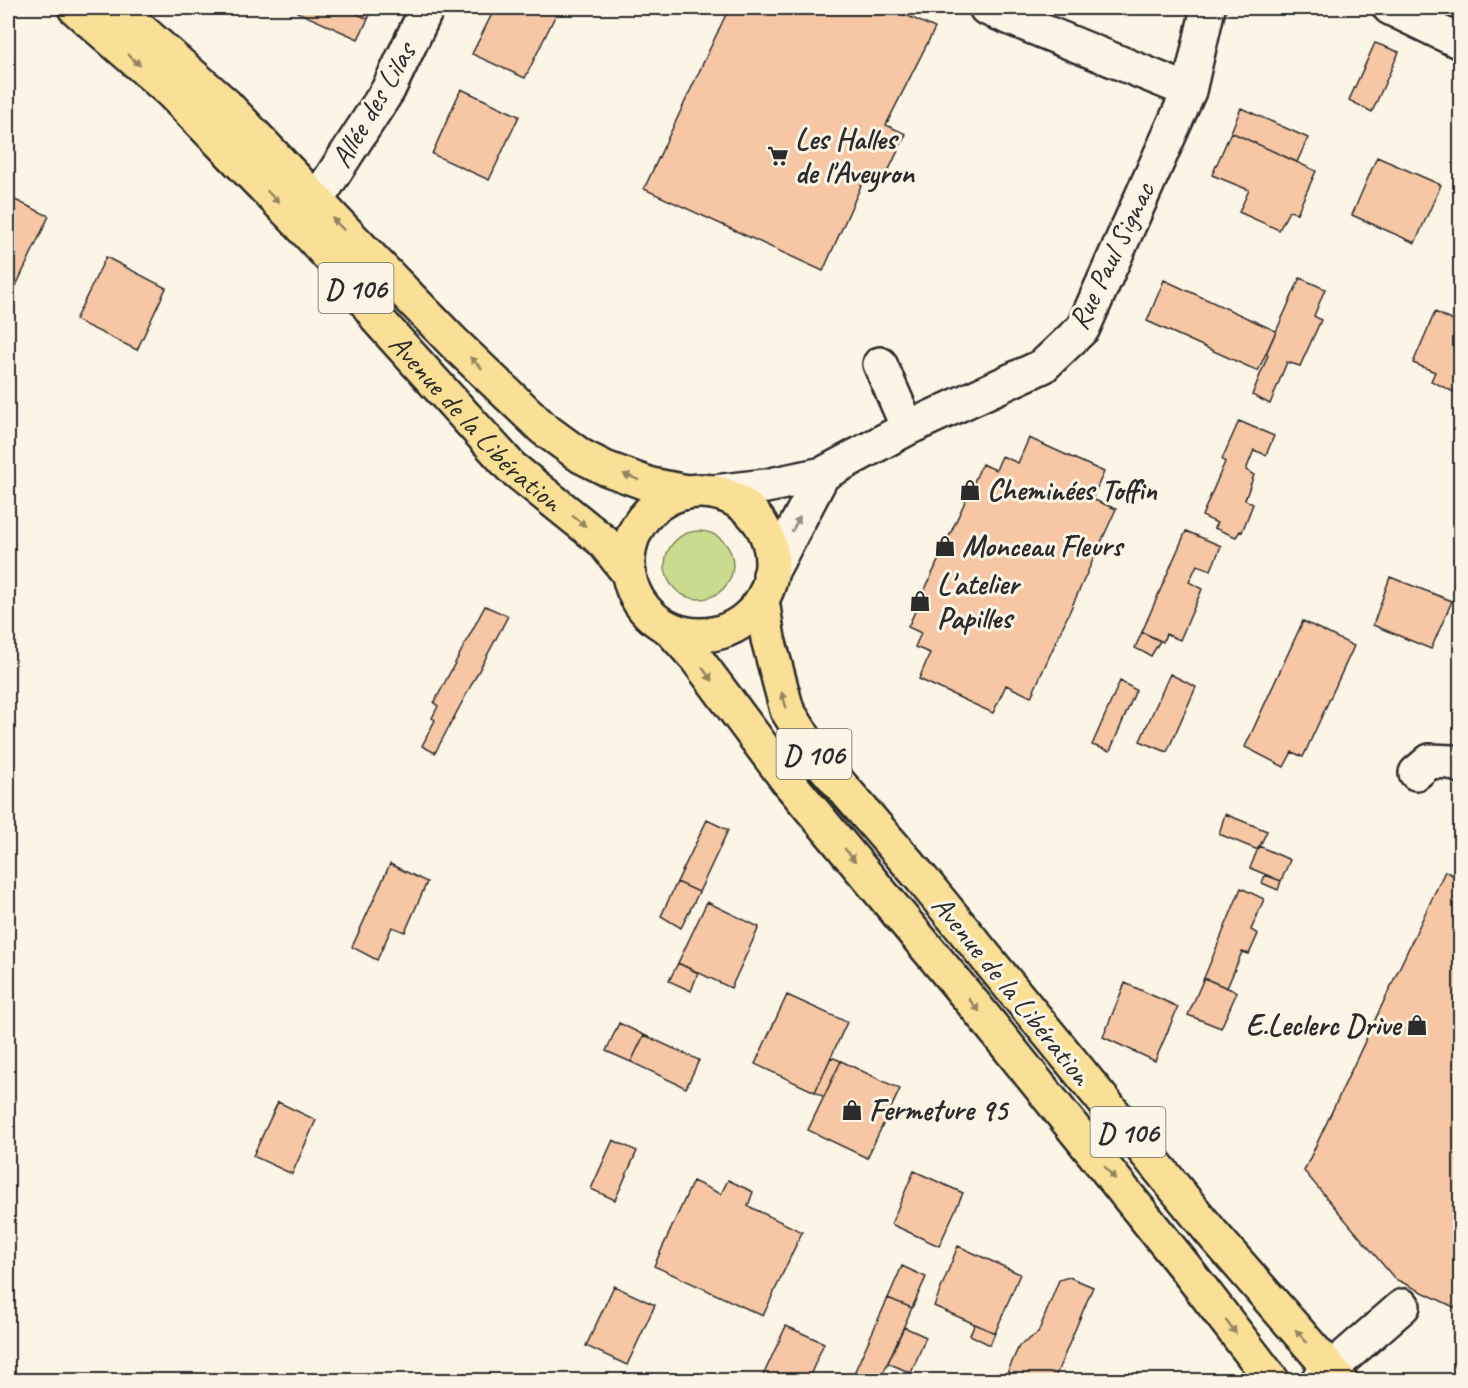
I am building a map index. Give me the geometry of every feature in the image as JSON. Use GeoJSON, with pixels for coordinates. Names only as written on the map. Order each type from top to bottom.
{"type":"FeatureCollection","features":[{"type":"Feature","properties":{"kind":"main road","name":"Avenue de la Libération"},"geometry":{"type":"LineString","coordinates":[[75,8],[113,13],[170,91],[454,343],[555,437],[580,456],[651,485],[731,498],[747,508],[759,522],[772,556],[766,587],[768,639],[787,710],[802,737],[1330,1377]]}},
{"type":"Feature","properties":{"kind":"main road","name":"Avenue de la Libération"},"geometry":{"type":"LineString","coordinates":[[306,211],[380,322],[498,454],[537,490],[603,541],[629,574],[639,601],[653,617],[670,629],[696,658],[788,780],[1036,1081],[1272,1380]]}},
{"type":"Feature","properties":{"kind":"main road","name":"Avenue de la Libération"},"geometry":{"type":"LineString","coordinates":[[629,574],[630,547],[641,521],[653,508],[669,498],[700,492]]}},
{"type":"Feature","properties":{"kind":"main road","name":"Avenue de la Libération"},"geometry":{"type":"LineString","coordinates":[[670,629],[687,634],[705,635],[721,632],[737,625],[751,614],[766,587]]}},
{"type":"Feature","properties":{"kind":"street","name":"Allée des Lilas"},"geometry":{"type":"LineString","coordinates":[[306,211],[388,90],[427,8]]}},
{"type":"Feature","properties":{"kind":"street"},"geometry":{"type":"LineString","coordinates":[[986,8],[1189,91]]}},
{"type":"Feature","properties":{"kind":"street","name":"Rue Paul Signac"},"geometry":{"type":"LineString","coordinates":[[700,492],[766,486],[823,474],[908,428],[1043,366],[1083,328],[1189,91],[1208,8]]}},
{"type":"Feature","properties":{"kind":"street"},"geometry":{"type":"LineString","coordinates":[[1390,8],[1461,42]]}},
{"type":"Feature","properties":{"kind":"street"},"geometry":{"type":"LineString","coordinates":[[880,364],[908,428]]}},
{"type":"Feature","properties":{"kind":"street"},"geometry":{"type":"LineString","coordinates":[[766,587],[823,474]]}},
{"type":"Feature","properties":{"kind":"street"},"geometry":{"type":"LineString","coordinates":[[1416,773],[1430,761],[1452,762],[1461,766]]}},
{"type":"Feature","properties":{"kind":"street"},"geometry":{"type":"LineString","coordinates":[[1036,1081],[1067,1058]]}},
{"type":"Feature","properties":{"kind":"street"},"geometry":{"type":"LineString","coordinates":[[1330,1377],[1403,1306]]}},
{"type":"Feature","properties":{"kind":"green space"},"geometry":{"type":"Polygon","coordinates":[[[699,531],[712,534],[723,541],[730,552],[733,565],[730,578],[723,589],[712,596],[699,599],[686,596],[675,589],[668,578],[665,565],[668,552],[675,541],[686,534],[699,531]]]}},
{"type":"Feature","properties":{"kind":"building"},"geometry":{"type":"Polygon","coordinates":[[[299,8],[360,8],[357,14],[368,19],[358,39],[297,12],[299,8]]]}},
{"type":"Feature","properties":{"kind":"building"},"geometry":{"type":"Polygon","coordinates":[[[360,8],[373,8],[368,19],[357,14],[360,8]]]}},
{"type":"Feature","properties":{"kind":"building"},"geometry":{"type":"Polygon","coordinates":[[[495,8],[559,8],[525,78],[472,54],[495,8]]]}},
{"type":"Feature","properties":{"kind":"building","name":"Les Halles de l'Aveyron"},"geometry":{"type":"Polygon","coordinates":[[[729,8],[890,8],[935,28],[886,125],[906,134],[882,184],[865,177],[823,271],[644,189],[729,8]]]}},
{"type":"Feature","properties":{"kind":"building"},"geometry":{"type":"Polygon","coordinates":[[[1375,43],[1399,52],[1372,112],[1349,100],[1375,43]]]}},
{"type":"Feature","properties":{"kind":"building"},"geometry":{"type":"Polygon","coordinates":[[[461,89],[519,116],[489,180],[432,154],[461,89]]]}},
{"type":"Feature","properties":{"kind":"building"},"geometry":{"type":"Polygon","coordinates":[[[1241,108],[1308,138],[1297,162],[1231,132],[1241,108]]]}},
{"type":"Feature","properties":{"kind":"building"},"geometry":{"type":"Polygon","coordinates":[[[1231,132],[1316,171],[1297,213],[1289,211],[1279,230],[1239,212],[1249,190],[1212,175],[1231,132]]]}},
{"type":"Feature","properties":{"kind":"building"},"geometry":{"type":"Polygon","coordinates":[[[1377,157],[1441,185],[1415,243],[1352,215],[1377,157]]]}},
{"type":"Feature","properties":{"kind":"building"},"geometry":{"type":"Polygon","coordinates":[[[13,199],[49,216],[15,288],[8,284],[8,211],[13,199]]]}},
{"type":"Feature","properties":{"kind":"building"},"geometry":{"type":"Polygon","coordinates":[[[106,257],[166,288],[137,350],[75,320],[106,257]]]}},
{"type":"Feature","properties":{"kind":"building"},"geometry":{"type":"Polygon","coordinates":[[[1300,278],[1325,289],[1314,316],[1321,320],[1300,366],[1287,362],[1270,404],[1252,395],[1268,355],[1266,354],[1300,278]]]}},
{"type":"Feature","properties":{"kind":"building"},"geometry":{"type":"Polygon","coordinates":[[[1164,280],[1276,331],[1258,371],[1147,321],[1164,280]]]}},
{"type":"Feature","properties":{"kind":"building"},"geometry":{"type":"Polygon","coordinates":[[[1435,312],[1460,324],[1460,395],[1431,381],[1435,372],[1413,363],[1435,312]]]}},
{"type":"Feature","properties":{"kind":"building"},"geometry":{"type":"Polygon","coordinates":[[[1239,421],[1274,436],[1266,455],[1254,450],[1246,470],[1254,475],[1245,500],[1253,504],[1242,532],[1240,531],[1236,537],[1214,528],[1217,523],[1202,516],[1225,462],[1222,459],[1239,421]]]}},
{"type":"Feature","properties":{"kind":"building"},"geometry":{"type":"Polygon","coordinates":[[[1029,438],[1104,472],[1092,499],[1116,509],[1031,697],[1006,685],[993,713],[919,679],[930,653],[915,647],[921,633],[908,627],[982,464],[996,470],[1002,456],[1018,463],[1029,438]]]}},
{"type":"Feature","properties":{"kind":"building"},"geometry":{"type":"Polygon","coordinates":[[[1186,531],[1221,546],[1211,570],[1197,565],[1189,582],[1202,589],[1180,640],[1166,634],[1163,642],[1142,632],[1186,531]]]}},
{"type":"Feature","properties":{"kind":"building"},"geometry":{"type":"Polygon","coordinates":[[[1390,577],[1452,601],[1431,649],[1373,625],[1390,577]]]}},
{"type":"Feature","properties":{"kind":"building"},"geometry":{"type":"Polygon","coordinates":[[[485,606],[508,616],[435,753],[422,746],[435,720],[432,718],[438,706],[434,703],[485,606]]]}},
{"type":"Feature","properties":{"kind":"building"},"geometry":{"type":"Polygon","coordinates":[[[1303,621],[1354,646],[1303,757],[1292,752],[1284,767],[1245,747],[1303,621]]]}},
{"type":"Feature","properties":{"kind":"building"},"geometry":{"type":"Polygon","coordinates":[[[1142,632],[1160,641],[1151,656],[1135,648],[1142,632]]]}},
{"type":"Feature","properties":{"kind":"building"},"geometry":{"type":"Polygon","coordinates":[[[1170,674],[1196,687],[1167,752],[1140,741],[1170,674]]]}},
{"type":"Feature","properties":{"kind":"building"},"geometry":{"type":"Polygon","coordinates":[[[1120,681],[1136,690],[1110,751],[1092,745],[1120,681]]]}},
{"type":"Feature","properties":{"kind":"building"},"geometry":{"type":"Polygon","coordinates":[[[1225,814],[1267,831],[1258,850],[1219,834],[1225,814]]]}},
{"type":"Feature","properties":{"kind":"building"},"geometry":{"type":"Polygon","coordinates":[[[707,820],[728,830],[699,892],[677,882],[707,820]]]}},
{"type":"Feature","properties":{"kind":"building"},"geometry":{"type":"Polygon","coordinates":[[[1259,846],[1290,860],[1281,881],[1250,868],[1259,846]]]}},
{"type":"Feature","properties":{"kind":"building"},"geometry":{"type":"Polygon","coordinates":[[[390,864],[427,882],[405,932],[392,927],[377,960],[352,947],[390,864]]]}},
{"type":"Feature","properties":{"kind":"building","name":"E.Leclerc Drive"},"geometry":{"type":"Polygon","coordinates":[[[1445,871],[1460,879],[1460,1310],[1395,1279],[1304,1171],[1445,871]]]}},
{"type":"Feature","properties":{"kind":"building"},"geometry":{"type":"Polygon","coordinates":[[[1265,875],[1281,881],[1278,890],[1262,883],[1265,875]]]}},
{"type":"Feature","properties":{"kind":"building"},"geometry":{"type":"Polygon","coordinates":[[[677,882],[699,892],[681,928],[661,916],[677,882]]]}},
{"type":"Feature","properties":{"kind":"building"},"geometry":{"type":"Polygon","coordinates":[[[1241,888],[1264,899],[1251,930],[1258,934],[1249,954],[1242,952],[1227,988],[1204,978],[1241,888]]]}},
{"type":"Feature","properties":{"kind":"building"},"geometry":{"type":"Polygon","coordinates":[[[707,902],[759,927],[731,988],[678,963],[707,902]]]}},
{"type":"Feature","properties":{"kind":"building"},"geometry":{"type":"Polygon","coordinates":[[[678,963],[698,973],[691,991],[669,981],[678,963]]]}},
{"type":"Feature","properties":{"kind":"building"},"geometry":{"type":"Polygon","coordinates":[[[1204,978],[1237,992],[1221,1028],[1188,1015],[1204,978]]]}},
{"type":"Feature","properties":{"kind":"building"},"geometry":{"type":"Polygon","coordinates":[[[1125,983],[1178,1007],[1155,1061],[1103,1037],[1125,983]]]}},
{"type":"Feature","properties":{"kind":"building"},"geometry":{"type":"Polygon","coordinates":[[[787,995],[847,1022],[815,1092],[755,1064],[787,995]]]}},
{"type":"Feature","properties":{"kind":"building"},"geometry":{"type":"Polygon","coordinates":[[[619,1023],[644,1035],[631,1062],[606,1051],[619,1023]]]}},
{"type":"Feature","properties":{"kind":"building"},"geometry":{"type":"Polygon","coordinates":[[[644,1035],[699,1060],[686,1088],[631,1062],[644,1035]]]}},
{"type":"Feature","properties":{"kind":"building"},"geometry":{"type":"Polygon","coordinates":[[[831,1057],[841,1061],[824,1097],[815,1092],[831,1057]]]}},
{"type":"Feature","properties":{"kind":"building"},"geometry":{"type":"Polygon","coordinates":[[[841,1061],[900,1089],[867,1158],[808,1130],[841,1061]]]}},
{"type":"Feature","properties":{"kind":"building"},"geometry":{"type":"Polygon","coordinates":[[[278,1102],[316,1120],[292,1174],[253,1156],[278,1102]]]}},
{"type":"Feature","properties":{"kind":"building"},"geometry":{"type":"Polygon","coordinates":[[[613,1140],[637,1151],[615,1200],[591,1189],[613,1140]]]}},
{"type":"Feature","properties":{"kind":"building"},"geometry":{"type":"Polygon","coordinates":[[[914,1171],[963,1193],[939,1246],[891,1224],[914,1171]]]}},
{"type":"Feature","properties":{"kind":"building"},"geometry":{"type":"Polygon","coordinates":[[[728,1180],[753,1192],[748,1206],[802,1232],[763,1316],[654,1266],[693,1181],[721,1194],[728,1180]]]}},
{"type":"Feature","properties":{"kind":"building"},"geometry":{"type":"Polygon","coordinates":[[[958,1246],[1020,1274],[995,1333],[934,1306],[958,1246]]]}},
{"type":"Feature","properties":{"kind":"building"},"geometry":{"type":"Polygon","coordinates":[[[902,1266],[926,1277],[912,1308],[888,1298],[902,1266]]]}},
{"type":"Feature","properties":{"kind":"building"},"geometry":{"type":"Polygon","coordinates":[[[1069,1277],[1093,1287],[1054,1380],[1004,1380],[1019,1346],[1038,1333],[1059,1280],[1069,1277]]]}},
{"type":"Feature","properties":{"kind":"building"},"geometry":{"type":"Polygon","coordinates":[[[614,1286],[655,1305],[627,1365],[586,1346],[614,1286]]]}},
{"type":"Feature","properties":{"kind":"building"},"geometry":{"type":"Polygon","coordinates":[[[888,1298],[912,1308],[880,1380],[872,1380],[854,1373],[888,1298]]]}},
{"type":"Feature","properties":{"kind":"building"},"geometry":{"type":"Polygon","coordinates":[[[975,1324],[995,1333],[990,1345],[970,1335],[975,1324]]]}},
{"type":"Feature","properties":{"kind":"building"},"geometry":{"type":"Polygon","coordinates":[[[786,1326],[824,1343],[808,1380],[761,1380],[786,1326]]]}},
{"type":"Feature","properties":{"kind":"building"},"geometry":{"type":"Polygon","coordinates":[[[904,1327],[926,1337],[911,1373],[888,1363],[904,1327]]]}},
{"type":"Feature","properties":{"kind":"place","name":"Les Halles de l'Aveyron"},"geometry":{"type":"Point","coordinates":[778,156]}},
{"type":"Feature","properties":{"kind":"place","name":"Cheminées Toffin"},"geometry":{"type":"Point","coordinates":[970,490]}},
{"type":"Feature","properties":{"kind":"place","name":"Monceau Fleurs"},"geometry":{"type":"Point","coordinates":[945,546]}},
{"type":"Feature","properties":{"kind":"place","name":"L'atelier Papilles"},"geometry":{"type":"Point","coordinates":[920,601]}},
{"type":"Feature","properties":{"kind":"place","name":"E.Leclerc Drive"},"geometry":{"type":"Point","coordinates":[1417,1025]}},
{"type":"Feature","properties":{"kind":"place","name":"Fermeture 95"},"geometry":{"type":"Point","coordinates":[852,1110]}}]}
